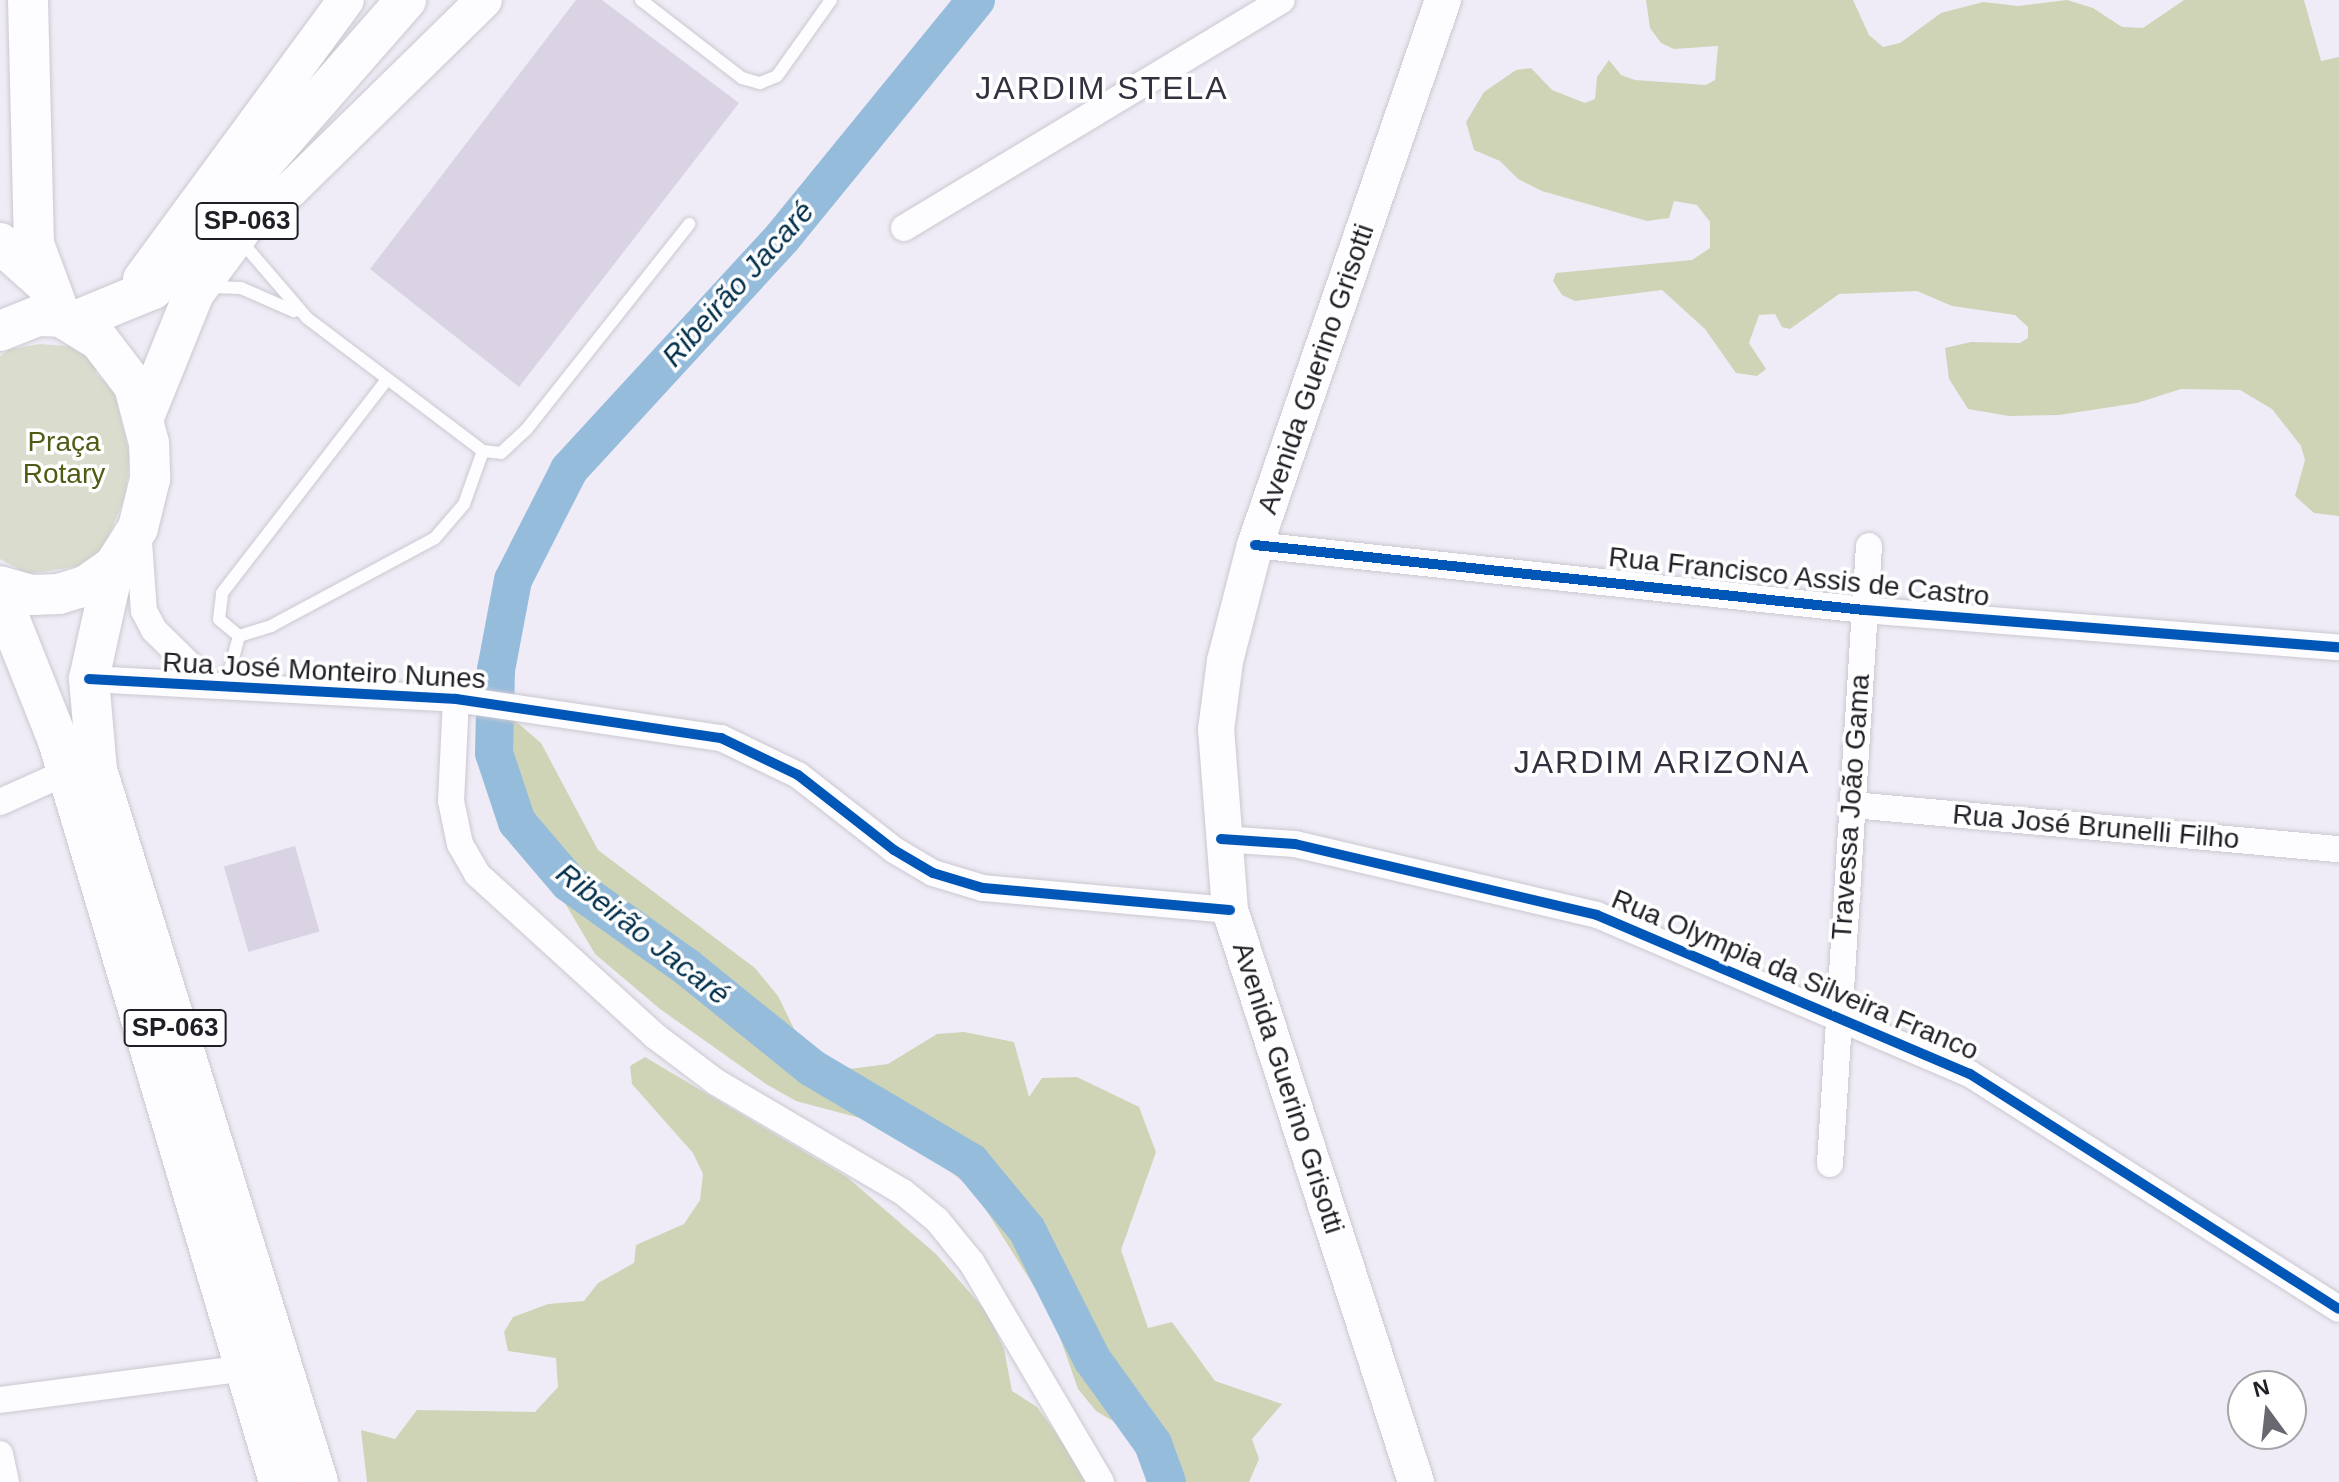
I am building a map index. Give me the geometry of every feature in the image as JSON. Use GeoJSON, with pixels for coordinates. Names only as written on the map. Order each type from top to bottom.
{"type":"FeatureCollection","features":[{"type":"Feature","properties":{"kind":"main road"},"geometry":{"type":"LineString","coordinates":[[28,0],[30,200],[34,244],[61,308]]}},
{"type":"Feature","properties":{"kind":"main road"},"geometry":{"type":"LineString","coordinates":[[122,304],[346,0]]}},
{"type":"Feature","properties":{"kind":"main road","name":"SP-063"},"geometry":{"type":"LineString","coordinates":[[0,331],[61,308],[122,304],[153,289],[187,254],[345,67],[376,37],[406,0]]}},
{"type":"Feature","properties":{"kind":"main road"},"geometry":{"type":"LineString","coordinates":[[241,229],[291,189],[484,0]]}},
{"type":"Feature","properties":{"kind":"main road","name":"Avenida Guerino Grisotti"},"geometry":{"type":"LineString","coordinates":[[1416,1482],[1230,910],[1221,839],[1216,730],[1225,661],[1255,545],[1448,2]]}},
{"type":"Feature","properties":{"kind":"main road","name":"SP-063"},"geometry":{"type":"LineString","coordinates":[[144,417],[167,349],[199,286],[353,77],[376,37]]}},
{"type":"Feature","properties":{"kind":"main road"},"geometry":{"type":"LineString","coordinates":[[0,243],[61,308]]}},
{"type":"Feature","properties":{"kind":"main road","name":"SP-063"},"geometry":{"type":"LineString","coordinates":[[61,308],[118,360],[134,386],[144,417],[150,479],[138,528],[114,566],[89,679],[97,770],[318,1482]]}},
{"type":"Feature","properties":{"kind":"main road","name":"SP-063"},"geometry":{"type":"LineString","coordinates":[[0,586],[31,595],[59,594],[85,586],[114,566]]}},
{"type":"Feature","properties":{"kind":"main road","name":"SP-063"},"geometry":{"type":"LineString","coordinates":[[0,595],[33,667],[67,772],[279,1482]]}},
{"type":"Feature","properties":{"kind":"street"},"geometry":{"type":"LineString","coordinates":[[904,228],[1282,0]]}},
{"type":"Feature","properties":{"kind":"street","name":"Rua José Monteiro Nunes"},"geometry":{"type":"LineString","coordinates":[[138,528],[144,611],[160,638],[216,683]]}},
{"type":"Feature","properties":{"kind":"street","name":"Rua Francisco Assis de Castro"},"geometry":{"type":"LineString","coordinates":[[1255,545],[1864,610],[2339,647]]}},
{"type":"Feature","properties":{"kind":"street","name":"Travessa João Gama"},"geometry":{"type":"LineString","coordinates":[[1830,1164],[1836,1016],[1869,546]]}},
{"type":"Feature","properties":{"kind":"street","name":"Rua José Monteiro Nunes"},"geometry":{"type":"LineString","coordinates":[[89,679],[184,687],[216,683],[456,699],[721,738],[752,749],[798,775],[894,850],[933,873],[983,888],[1230,910]]}},
{"type":"Feature","properties":{"kind":"street"},"geometry":{"type":"LineString","coordinates":[[456,699],[451,801],[460,844],[477,874],[655,1036],[716,1082],[903,1192],[937,1220],[972,1263],[1101,1482]]}},
{"type":"Feature","properties":{"kind":"street"},"geometry":{"type":"LineString","coordinates":[[0,802],[67,772]]}},
{"type":"Feature","properties":{"kind":"street","name":"Rua José Brunelli Filho"},"geometry":{"type":"LineString","coordinates":[[1853,805],[2339,849]]}},
{"type":"Feature","properties":{"kind":"street","name":"Rua Olympia da Silveira Franco"},"geometry":{"type":"LineString","coordinates":[[1221,839],[1295,844],[1597,915],[1970,1074],[2339,1309]]}},
{"type":"Feature","properties":{"kind":"street"},"geometry":{"type":"LineString","coordinates":[[0,1400],[245,1368]]}},
{"type":"Feature","properties":{"kind":"street"},"geometry":{"type":"LineString","coordinates":[[0,1454],[6,1482]]}},
{"type":"Feature","properties":{"kind":"lane"},"geometry":{"type":"LineString","coordinates":[[641,0],[742,78],[760,83],[777,76],[831,0]]}},
{"type":"Feature","properties":{"kind":"lane"},"geometry":{"type":"LineString","coordinates":[[199,286],[241,288],[307,318],[386,381],[483,451],[501,453],[511,448],[689,224]]}},
{"type":"Feature","properties":{"kind":"lane"},"geometry":{"type":"LineString","coordinates":[[241,229],[307,318]]}},
{"type":"Feature","properties":{"kind":"lane"},"geometry":{"type":"LineString","coordinates":[[239,636],[219,619],[222,593],[386,381]]}},
{"type":"Feature","properties":{"kind":"lane"},"geometry":{"type":"LineString","coordinates":[[216,683],[239,636],[271,626],[435,538],[464,504],[483,451]]}},
{"type":"Feature","properties":{"kind":"green space"},"geometry":{"type":"Polygon","coordinates":[[[1646,0],[1853,0],[1869,35],[1883,47],[1900,43],[1941,13],[1983,2],[2018,6],[2067,0],[2093,8],[2122,27],[2143,28],[2184,0],[2304,0],[2321,61],[2339,57],[2339,516],[2314,513],[2295,496],[2305,460],[2301,446],[2272,409],[2240,390],[2181,389],[2137,403],[2059,415],[2009,416],[1968,409],[1949,379],[1945,348],[1971,342],[2020,343],[2028,338],[2028,327],[2015,315],[1952,306],[1917,291],[1839,294],[1790,329],[1782,327],[1775,314],[1759,315],[1749,343],[1766,369],[1757,376],[1736,373],[1705,329],[1662,290],[1575,301],[1562,295],[1553,281],[1556,273],[1692,260],[1710,248],[1710,222],[1697,205],[1674,201],[1669,218],[1647,221],[1542,191],[1518,179],[1500,161],[1474,150],[1466,122],[1484,92],[1516,70],[1531,68],[1552,90],[1585,103],[1595,99],[1597,77],[1609,60],[1621,75],[1635,80],[1706,85],[1715,80],[1718,46],[1674,49],[1661,43],[1650,28],[1646,0]]]}},
{"type":"Feature","properties":{"kind":"green space","name":"Praça Rotary"},"geometry":{"type":"Polygon","coordinates":[[[40,344],[68,346],[97,362],[96,374],[114,389],[130,458],[125,497],[104,547],[80,566],[28,574],[0,559],[0,356],[10,349],[40,344]]]}},
{"type":"Feature","properties":{"kind":"green space"},"geometry":{"type":"Polygon","coordinates":[[[512,718],[541,743],[598,850],[755,968],[778,996],[799,1039],[821,1058],[849,1069],[888,1064],[937,1034],[964,1032],[1014,1042],[1029,1097],[1042,1078],[1077,1077],[1139,1107],[1156,1152],[1121,1250],[1148,1328],[1172,1322],[1215,1381],[1282,1404],[1252,1439],[1259,1459],[1249,1482],[1148,1482],[1137,1450],[1121,1426],[1096,1411],[1078,1389],[1052,1315],[974,1191],[910,1138],[871,1121],[796,1101],[766,1084],[660,1009],[595,954],[510,810],[501,752],[512,718]]]}},
{"type":"Feature","properties":{"kind":"green space"},"geometry":{"type":"Polygon","coordinates":[[[645,1057],[847,1177],[936,1254],[986,1311],[1004,1349],[1012,1391],[1037,1407],[1092,1482],[367,1482],[361,1430],[395,1439],[417,1410],[535,1412],[558,1387],[556,1358],[508,1351],[504,1332],[513,1317],[548,1304],[584,1301],[598,1283],[634,1263],[636,1245],[684,1224],[700,1200],[703,1174],[693,1153],[632,1084],[630,1066],[645,1057]]]}},
{"type":"Feature","properties":{"kind":"building"},"geometry":{"type":"Polygon","coordinates":[[[576,0],[602,0],[739,103],[519,387],[370,269],[576,0]]]}},
{"type":"Feature","properties":{"kind":"building"},"geometry":{"type":"Polygon","coordinates":[[[295,846],[320,932],[248,952],[224,866],[295,846]]]}},
{"type":"Feature","properties":{"kind":"waterway","name":"Ribeirão Jacaré"},"geometry":{"type":"LineString","coordinates":[[976,0],[782,238],[569,470],[513,580],[496,670],[494,753],[517,822],[569,883],[688,968],[812,1068],[971,1162],[1027,1230],[1092,1359],[1153,1444],[1167,1482]]}},
{"type":"Feature","properties":{"kind":"cycle path"},"geometry":{"type":"LineString","coordinates":[[1255,545],[1864,610],[2339,647]]}},
{"type":"Feature","properties":{"kind":"cycle path"},"geometry":{"type":"LineString","coordinates":[[89,679],[456,699],[721,738],[798,775],[894,850],[933,873],[983,888],[1230,910]]}},
{"type":"Feature","properties":{"kind":"cycle path"},"geometry":{"type":"LineString","coordinates":[[1221,839],[1295,844],[1597,915],[1970,1074],[2339,1309]]}},
{"type":"Feature","properties":{"kind":"district","name":"JARDIM STELA"},"geometry":{"type":"Point","coordinates":[1102,88]}},
{"type":"Feature","properties":{"kind":"district","name":"JARDIM ARIZONA"},"geometry":{"type":"Point","coordinates":[1662,762]}}]}
